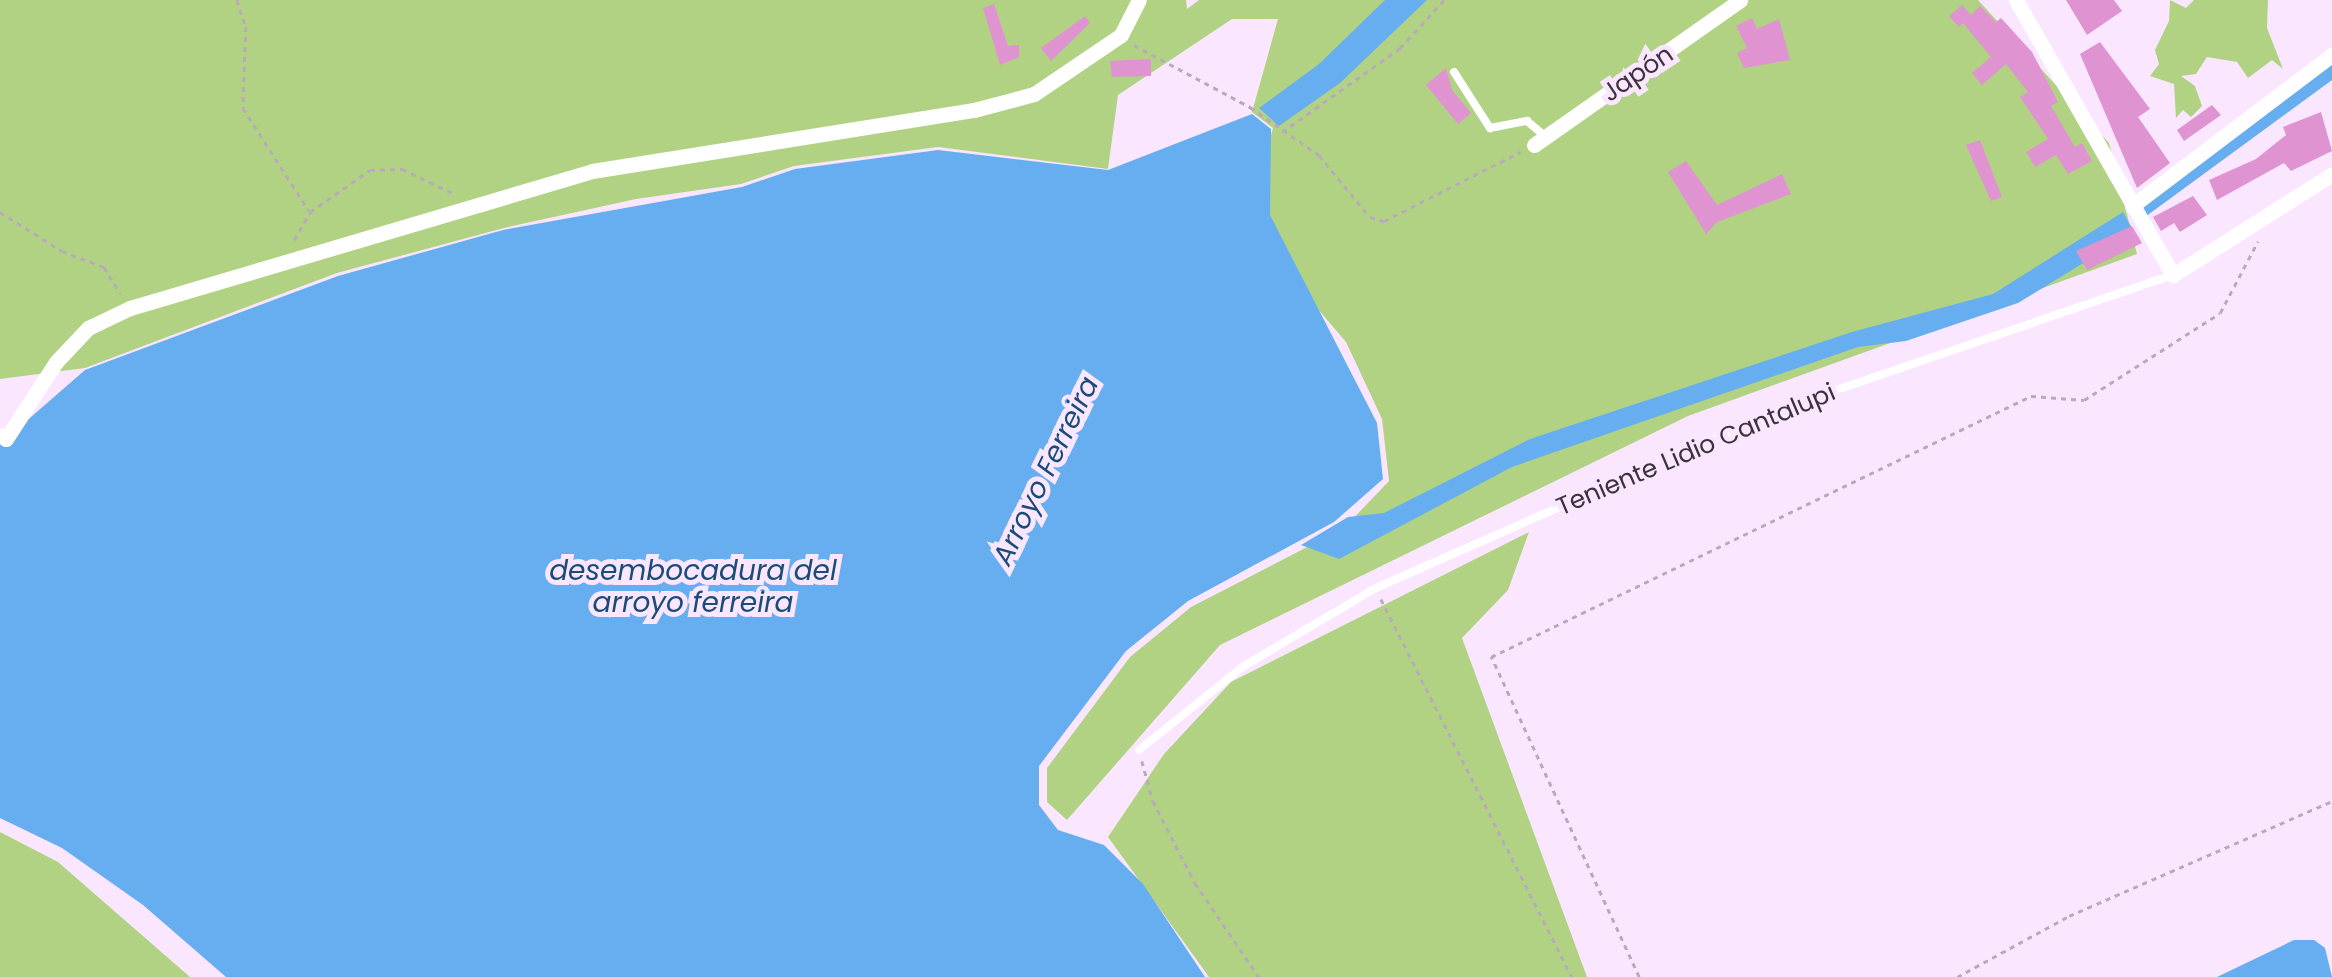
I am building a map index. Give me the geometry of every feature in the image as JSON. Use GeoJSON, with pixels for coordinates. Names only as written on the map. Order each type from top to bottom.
{"type":"FeatureCollection","features":[{"type":"Feature","properties":{"kind":"street"},"geometry":{"type":"LineString","coordinates":[[0,435],[6,439],[56,362],[88,328],[130,308],[592,172],[974,110],[1034,94],[1121,35],[1139,0]]}},
{"type":"Feature","properties":{"kind":"street","name":"Japón"},"geometry":{"type":"LineString","coordinates":[[1540,141],[1740,0]]}},
{"type":"Feature","properties":{"kind":"street"},"geometry":{"type":"LineString","coordinates":[[2022,2],[2172,274]]}},
{"type":"Feature","properties":{"kind":"street"},"geometry":{"type":"LineString","coordinates":[[2132,206],[2332,55]]}},
{"type":"Feature","properties":{"kind":"street","name":"Teniente Lidio Cantalupi"},"geometry":{"type":"LineString","coordinates":[[2172,274],[2332,174]]}},
{"type":"Feature","properties":{"kind":"lane"},"geometry":{"type":"LineString","coordinates":[[1454,72],[1490,128],[1527,121],[1540,141]]}},
{"type":"Feature","properties":{"kind":"lane","name":"Teniente Lidio Cantalupi"},"geometry":{"type":"LineString","coordinates":[[1139,750],[1244,666],[1376,588],[1784,408],[2172,274]]}},
{"type":"Feature","properties":{"kind":"path"},"geometry":{"type":"LineString","coordinates":[[236,0],[246,27],[243,108],[310,212]]}},
{"type":"Feature","properties":{"kind":"path"},"geometry":{"type":"LineString","coordinates":[[1278,132],[1400,48],[1444,0]]}},
{"type":"Feature","properties":{"kind":"path"},"geometry":{"type":"LineString","coordinates":[[1121,35],[1250,107],[1278,132],[1319,155],[1370,216],[1384,220],[1540,141]]}},
{"type":"Feature","properties":{"kind":"path"},"geometry":{"type":"LineString","coordinates":[[284,264],[310,212],[341,185],[387,166],[479,205]]}},
{"type":"Feature","properties":{"kind":"path"},"geometry":{"type":"LineString","coordinates":[[1639,977],[1491,657],[2031,396],[2084,400],[2220,314],[2273,210]]}},
{"type":"Feature","properties":{"kind":"path"},"geometry":{"type":"LineString","coordinates":[[0,212],[62,252],[104,268],[130,308]]}},
{"type":"Feature","properties":{"kind":"path"},"geometry":{"type":"LineString","coordinates":[[1376,588],[1572,977]]}},
{"type":"Feature","properties":{"kind":"path"},"geometry":{"type":"LineString","coordinates":[[1139,750],[1153,801],[1194,883],[1260,977]]}},
{"type":"Feature","properties":{"kind":"path"},"geometry":{"type":"LineString","coordinates":[[1957,977],[2070,916],[2332,801]]}},
{"type":"Feature","properties":{"kind":"green space"},"geometry":{"type":"Polygon","coordinates":[[[0,0],[1186,0],[1187,9],[1199,0],[1978,0],[2109,143],[2137,254],[1688,416],[1220,645],[1067,820],[1047,802],[1047,768],[1130,657],[1191,607],[1344,528],[1389,481],[1382,419],[1346,342],[1287,273],[1261,223],[1262,165],[1273,128],[1252,112],[1278,19],[1232,19],[1118,95],[1108,169],[938,147],[794,166],[741,184],[636,199],[504,228],[337,273],[85,368],[0,379],[0,0]]]}},
{"type":"Feature","properties":{"kind":"green space"},"geometry":{"type":"Polygon","coordinates":[[[2170,0],[2186,8],[2194,0],[2268,0],[2267,28],[2283,69],[2272,60],[2248,78],[2237,62],[2207,57],[2196,74],[2181,76],[2195,86],[2202,106],[2191,117],[2183,110],[2176,118],[2174,84],[2150,76],[2159,64],[2155,50],[2169,21],[2170,0]]]}},
{"type":"Feature","properties":{"kind":"green space"},"geometry":{"type":"Polygon","coordinates":[[[1529,532],[1508,590],[1462,638],[1587,977],[1209,977],[1108,837],[1164,754],[1231,682],[1529,532]]]}},
{"type":"Feature","properties":{"kind":"green space"},"geometry":{"type":"Polygon","coordinates":[[[0,832],[58,862],[190,977],[0,977],[0,832]]]}},
{"type":"Feature","properties":{"kind":"water"},"geometry":{"type":"Polygon","coordinates":[[[1385,0],[1427,0],[1340,83],[1279,126],[1259,108],[1319,64],[1385,0]]]}},
{"type":"Feature","properties":{"kind":"water"},"geometry":{"type":"Polygon","coordinates":[[[2332,62],[2332,80],[2145,217],[2140,206],[2332,62]]]}},
{"type":"Feature","properties":{"kind":"water","name":"desembocadura del arroyo ferreira"},"geometry":{"type":"Polygon","coordinates":[[[1252,114],[1271,129],[1270,215],[1377,423],[1383,479],[1334,522],[1188,601],[1126,651],[1039,766],[1039,805],[1058,830],[1104,845],[1143,884],[1205,977],[226,977],[143,905],[62,848],[0,818],[0,444],[85,370],[338,276],[503,230],[742,187],[795,169],[938,150],[1108,170],[1252,114]]]}},
{"type":"Feature","properties":{"kind":"water"},"geometry":{"type":"Polygon","coordinates":[[[2123,212],[2134,232],[2018,303],[1906,341],[1858,347],[1512,467],[1339,559],[1301,545],[1348,517],[1384,513],[1530,439],[1852,332],[1993,294],[2123,212]]]}},
{"type":"Feature","properties":{"kind":"water"},"geometry":{"type":"Polygon","coordinates":[[[2294,940],[2314,940],[2325,948],[2332,977],[2217,977],[2294,940]]]}},
{"type":"Feature","properties":{"kind":"building"},"geometry":{"type":"Polygon","coordinates":[[[2066,0],[2114,0],[2122,11],[2087,35],[2066,0]]]}},
{"type":"Feature","properties":{"kind":"building"},"geometry":{"type":"Polygon","coordinates":[[[994,4],[1008,46],[1019,45],[1019,57],[1000,65],[983,8],[994,4]]]}},
{"type":"Feature","properties":{"kind":"building"},"geometry":{"type":"Polygon","coordinates":[[[1962,5],[1971,15],[1980,6],[1996,22],[2001,18],[2032,52],[2058,102],[2051,106],[2075,147],[2082,143],[2092,161],[2068,174],[2056,155],[2035,167],[2026,152],[2048,139],[2020,97],[2028,92],[2006,64],[1982,85],[1972,73],[1991,57],[1963,23],[1959,27],[1949,16],[1962,5]]]}},
{"type":"Feature","properties":{"kind":"building"},"geometry":{"type":"Polygon","coordinates":[[[1085,16],[1090,23],[1051,61],[1041,48],[1085,16]]]}},
{"type":"Feature","properties":{"kind":"building"},"geometry":{"type":"Polygon","coordinates":[[[1752,18],[1757,29],[1779,19],[1790,60],[1744,68],[1737,53],[1747,48],[1736,26],[1752,18]]]}},
{"type":"Feature","properties":{"kind":"building"},"geometry":{"type":"Polygon","coordinates":[[[2100,42],[2150,109],[2138,117],[2170,163],[2137,188],[2080,54],[2100,42]]]}},
{"type":"Feature","properties":{"kind":"building"},"geometry":{"type":"Polygon","coordinates":[[[1151,59],[1151,76],[1112,77],[1110,61],[1151,59]]]}},
{"type":"Feature","properties":{"kind":"building"},"geometry":{"type":"Polygon","coordinates":[[[1446,68],[1452,90],[1471,113],[1458,124],[1426,85],[1446,68]]]}},
{"type":"Feature","properties":{"kind":"building"},"geometry":{"type":"Polygon","coordinates":[[[2212,105],[2221,115],[2184,141],[2177,130],[2212,105]]]}},
{"type":"Feature","properties":{"kind":"building"},"geometry":{"type":"Polygon","coordinates":[[[2321,112],[2332,151],[2291,171],[2284,163],[2217,200],[2209,180],[2256,159],[2286,135],[2283,127],[2321,112]]]}},
{"type":"Feature","properties":{"kind":"building"},"geometry":{"type":"Polygon","coordinates":[[[1980,140],[2002,197],[1991,201],[1966,145],[1980,140]]]}},
{"type":"Feature","properties":{"kind":"building"},"geometry":{"type":"Polygon","coordinates":[[[1686,161],[1717,205],[1782,174],[1791,194],[1717,222],[1706,234],[1668,172],[1686,161]]]}},
{"type":"Feature","properties":{"kind":"building"},"geometry":{"type":"Polygon","coordinates":[[[2193,196],[2207,215],[2180,232],[2174,223],[2161,231],[2153,217],[2193,196]]]}},
{"type":"Feature","properties":{"kind":"building"},"geometry":{"type":"Polygon","coordinates":[[[2132,226],[2142,243],[2087,270],[2076,251],[2132,226]]]}},
{"type":"Feature","properties":{"kind":"water label","name":"Arroyo Ferreira"},"geometry":{"type":"Point","coordinates":[1046,471]}}]}
